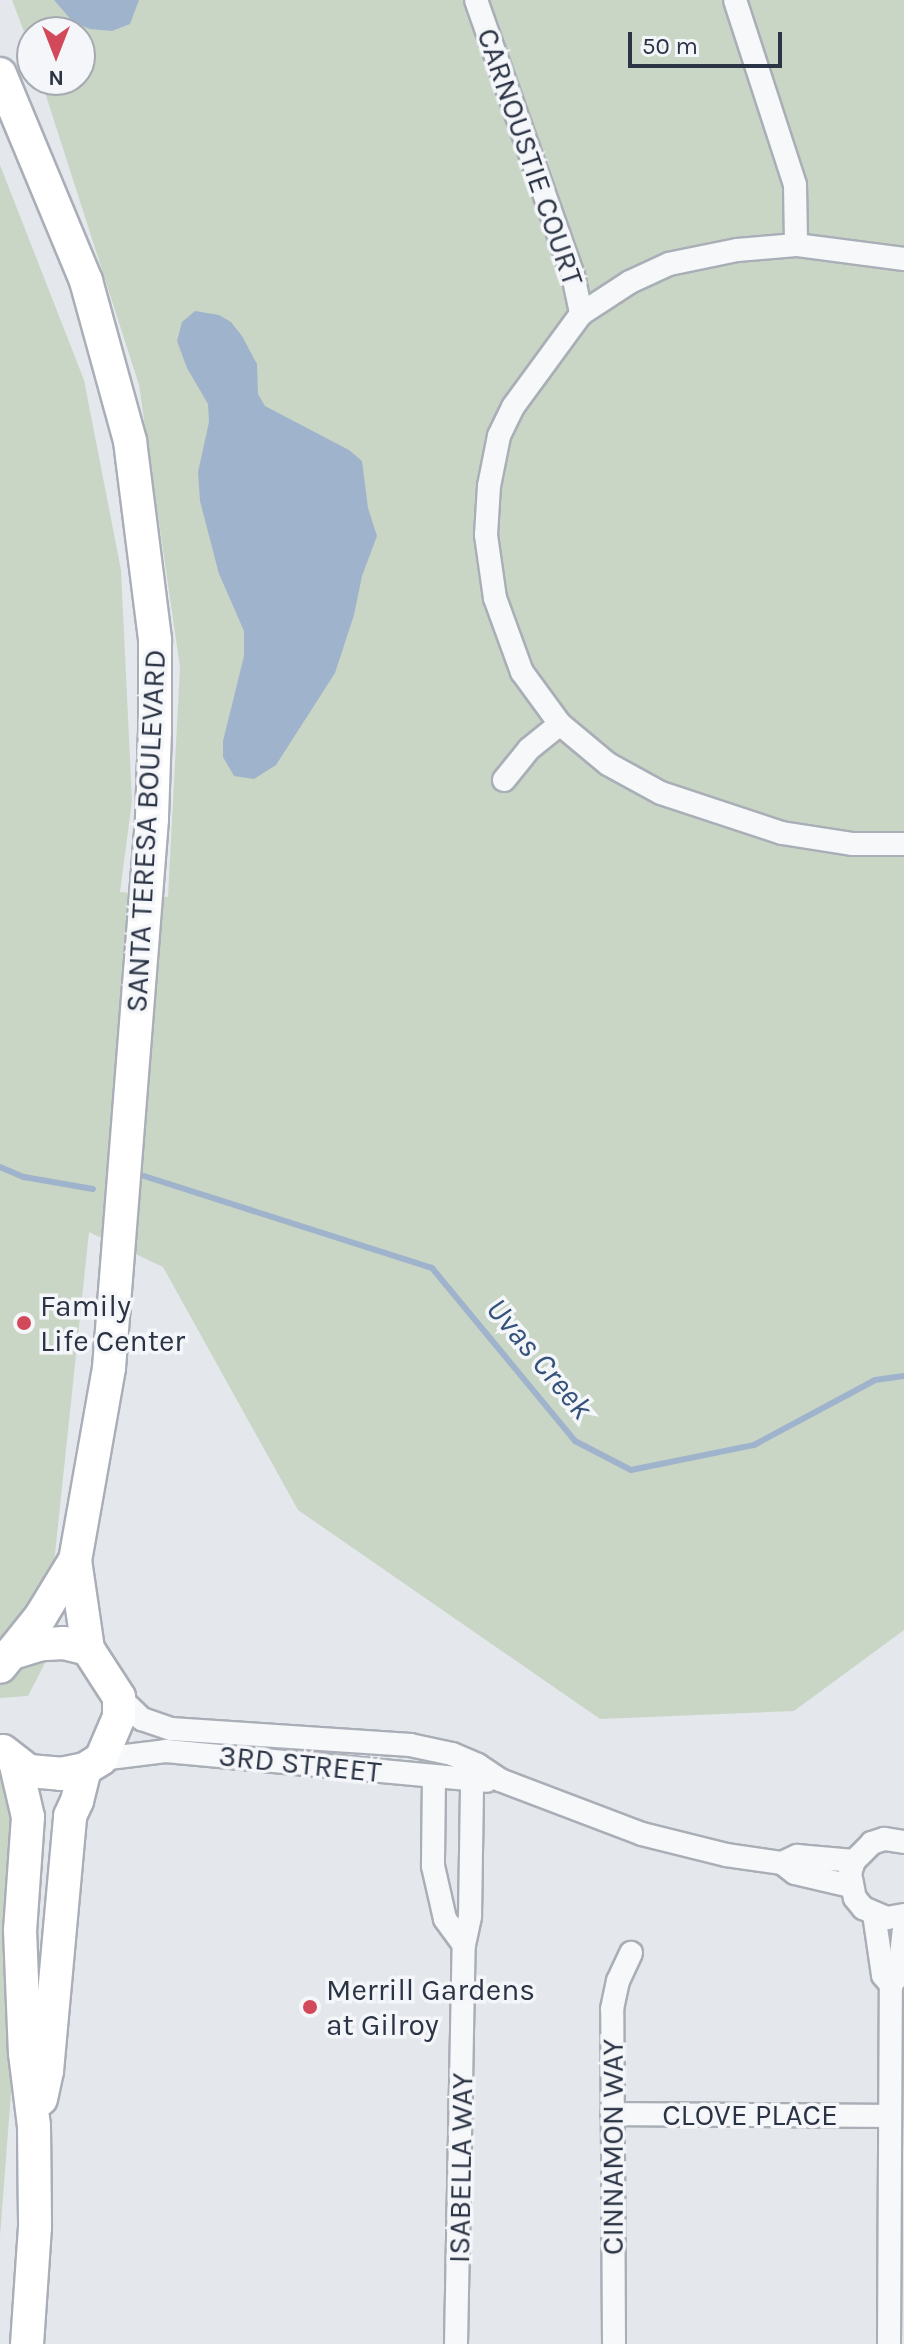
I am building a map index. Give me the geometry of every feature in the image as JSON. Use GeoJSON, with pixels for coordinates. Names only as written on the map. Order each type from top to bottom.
{"type":"FeatureCollection","features":[{"type":"Feature","properties":{"kind":"main road","name":"SANTA TERESA BOULEVARD"},"geometry":{"type":"LineString","coordinates":[[0,74],[86,281],[130,441],[155,640],[152,819],[115,1323],[75,1560],[88,1649]]}},
{"type":"Feature","properties":{"kind":"main road","name":"SANTA TERESA BOULEVARD"},"geometry":{"type":"LineString","coordinates":[[4,1660],[41,1616],[75,1560]]}},
{"type":"Feature","properties":{"kind":"main road"},"geometry":{"type":"LineString","coordinates":[[4,1660],[42,1644],[64,1643],[88,1649],[119,1697],[119,1717],[113,1738],[93,1764],[70,1816],[47,2071],[34,2126]]}},
{"type":"Feature","properties":{"kind":"main road"},"geometry":{"type":"LineString","coordinates":[[5,1751],[29,1771],[61,1774],[93,1764]]}},
{"type":"Feature","properties":{"kind":"main road"},"geometry":{"type":"LineString","coordinates":[[5,1751],[28,1817],[20,1930],[25,2053],[34,2126],[35,2227],[27,2344]]}},
{"type":"Feature","properties":{"kind":"street","name":"CARNOUSTIE COURT"},"geometry":{"type":"LineString","coordinates":[[476,0],[573,275],[581,314]]}},
{"type":"Feature","properties":{"kind":"street"},"geometry":{"type":"LineString","coordinates":[[735,0],[795,185],[796,245]]}},
{"type":"Feature","properties":{"kind":"street"},"geometry":{"type":"LineString","coordinates":[[904,259],[796,245],[737,250],[669,264],[630,282],[581,314],[521,395],[499,436],[489,486],[486,535],[495,598],[522,672],[560,724],[633,780],[701,808],[795,836],[853,844],[904,844]]}},
{"type":"Feature","properties":{"kind":"street"},"geometry":{"type":"LineString","coordinates":[[504,780],[529,749],[560,724]]}},
{"type":"Feature","properties":{"kind":"street","name":"3RD STREET"},"geometry":{"type":"LineString","coordinates":[[119,1697],[142,1719],[171,1729],[410,1745],[452,1754],[478,1765],[500,1780],[682,1846],[782,1863],[795,1873],[851,1886]]}},
{"type":"Feature","properties":{"kind":"street","name":"3RD STREET"},"geometry":{"type":"LineString","coordinates":[[93,1764],[166,1751],[472,1782],[500,1780]]}},
{"type":"Feature","properties":{"kind":"street"},"geometry":{"type":"LineString","coordinates":[[434,1778],[433,1866],[445,1919],[464,1945]]}},
{"type":"Feature","properties":{"kind":"street","name":"ISABELLA WAY"},"geometry":{"type":"LineString","coordinates":[[456,2344],[464,1945],[470,1916],[472,1782]]}},
{"type":"Feature","properties":{"kind":"street"},"geometry":{"type":"LineString","coordinates":[[904,1842],[884,1839],[872,1843],[854,1861],[851,1886],[855,1898],[874,1914],[887,1918],[904,1915]]}},
{"type":"Feature","properties":{"kind":"street","name":"3RD STREET"},"geometry":{"type":"LineString","coordinates":[[782,1863],[797,1856],[854,1861]]}},
{"type":"Feature","properties":{"kind":"street"},"geometry":{"type":"LineString","coordinates":[[874,1914],[883,1975],[891,1985]]}},
{"type":"Feature","properties":{"kind":"street"},"geometry":{"type":"LineString","coordinates":[[889,2344],[891,1985],[899,1974],[904,1928]]}},
{"type":"Feature","properties":{"kind":"street","name":"CINNAMON WAY"},"geometry":{"type":"LineString","coordinates":[[614,2344],[612,2009],[618,1981],[631,1953]]}},
{"type":"Feature","properties":{"kind":"street","name":"CLOVE PLACE"},"geometry":{"type":"LineString","coordinates":[[612,2114],[889,2116]]}},
{"type":"Feature","properties":{"kind":"green space"},"geometry":{"type":"Polygon","coordinates":[[[12,0],[904,0],[904,1630],[794,1711],[600,1719],[298,1510],[163,1267],[89,1232],[50,1601],[49,1655],[28,1696],[0,1698],[0,165],[84,380],[121,570],[132,801],[120,892],[168,897],[180,667],[139,385],[46,96],[96,96],[96,16],[18,16],[12,0]]]}},
{"type":"Feature","properties":{"kind":"green space"},"geometry":{"type":"Polygon","coordinates":[[[0,1750],[34,1794],[0,2236],[0,1750]]]}},
{"type":"Feature","properties":{"kind":"water"},"geometry":{"type":"Polygon","coordinates":[[[54,0],[139,0],[130,24],[112,31],[96,30],[96,16],[68,16],[54,0]]]}},
{"type":"Feature","properties":{"kind":"water"},"geometry":{"type":"Polygon","coordinates":[[[195,311],[219,315],[231,322],[242,336],[257,364],[258,394],[265,406],[349,450],[362,461],[368,508],[377,536],[362,576],[354,615],[335,673],[276,765],[254,779],[234,776],[223,757],[223,741],[244,656],[244,631],[219,574],[200,501],[198,472],[209,422],[208,404],[187,368],[177,341],[182,322],[195,311]]]}},
{"type":"Feature","properties":{"kind":"waterway","name":"Uvas Creek"},"geometry":{"type":"LineString","coordinates":[[0,1167],[24,1177],[93,1189]]}},
{"type":"Feature","properties":{"kind":"waterway","name":"Uvas Creek"},"geometry":{"type":"LineString","coordinates":[[144,1176],[432,1268],[575,1441],[631,1470],[754,1445],[875,1380],[904,1376]]}},
{"type":"Feature","properties":{"kind":"place","name":"Family Life Center"},"geometry":{"type":"Point","coordinates":[24,1323]}},
{"type":"Feature","properties":{"kind":"place","name":"Merrill Gardens at Gilroy"},"geometry":{"type":"Point","coordinates":[310,2007]}}]}
